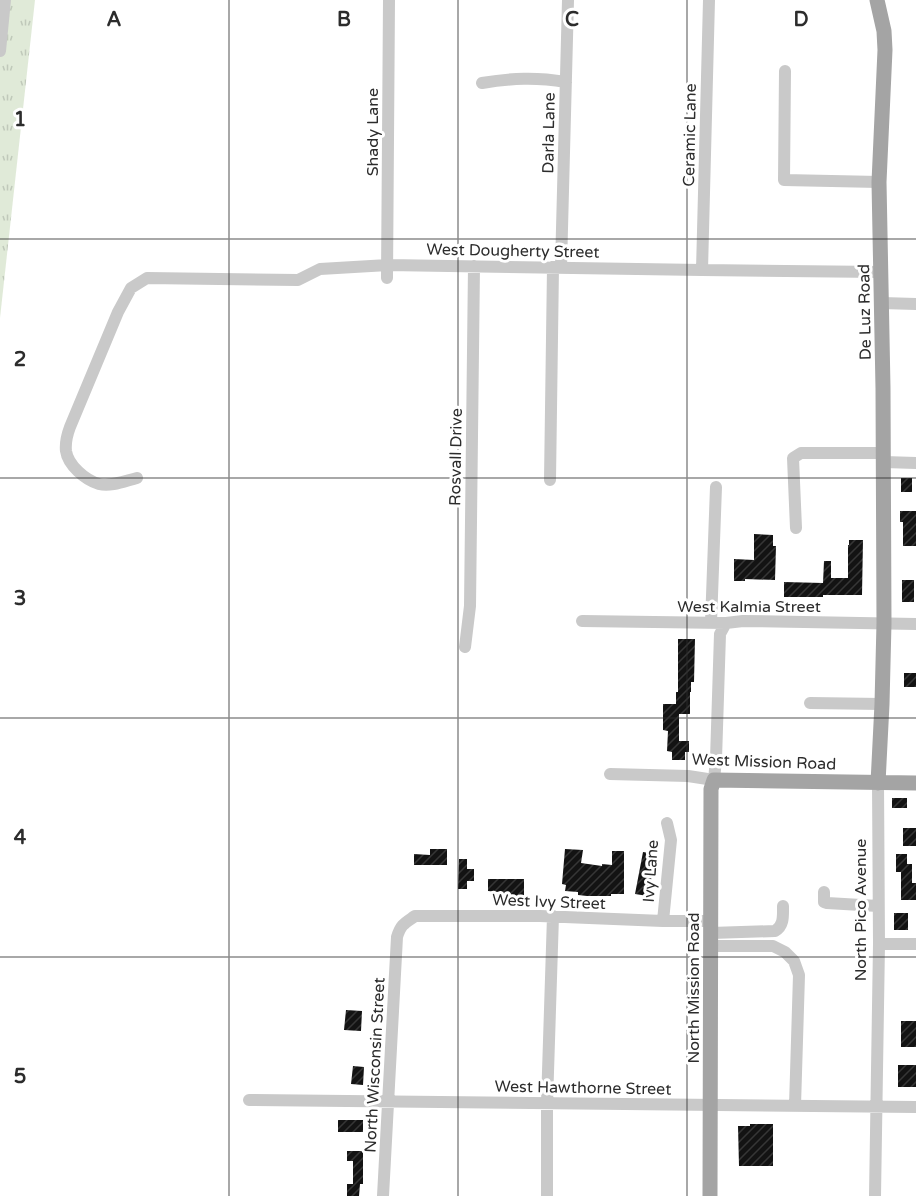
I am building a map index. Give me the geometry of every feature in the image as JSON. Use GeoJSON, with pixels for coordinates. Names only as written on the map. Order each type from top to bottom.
{"type":"FeatureCollection","features":[{"type":"Feature","properties":{"kind":"main road","name":"De Luz Road"},"geometry":{"type":"LineString","coordinates":[[877,0],[884,31],[885,50],[879,182],[884,458],[884,623]]}},
{"type":"Feature","properties":{"kind":"main road","name":"North Pico Avenue"},"geometry":{"type":"LineString","coordinates":[[879,783],[884,623]]}},
{"type":"Feature","properties":{"kind":"main road","name":"West Mission Road"},"geometry":{"type":"LineString","coordinates":[[714,780],[916,783]]}},
{"type":"Feature","properties":{"kind":"main road","name":"North Mission Road"},"geometry":{"type":"LineString","coordinates":[[710,1196],[711,789],[714,780]]}},
{"type":"Feature","properties":{"kind":"street"},"geometry":{"type":"LineString","coordinates":[[0,51],[5,0]]}},
{"type":"Feature","properties":{"kind":"street","name":"Shady Lane"},"geometry":{"type":"LineString","coordinates":[[388,271],[390,0]]}},
{"type":"Feature","properties":{"kind":"street","name":"Darla Lane"},"geometry":{"type":"LineString","coordinates":[[550,480],[568,0]]}},
{"type":"Feature","properties":{"kind":"street","name":"Ceramic Lane"},"geometry":{"type":"LineString","coordinates":[[702,270],[709,0]]}},
{"type":"Feature","properties":{"kind":"street"},"geometry":{"type":"LineString","coordinates":[[785,71],[784,180],[879,182]]}},
{"type":"Feature","properties":{"kind":"street"},"geometry":{"type":"LineString","coordinates":[[482,83],[537,78],[566,82]]}},
{"type":"Feature","properties":{"kind":"street","name":"West Dougherty Street"},"geometry":{"type":"LineString","coordinates":[[137,478],[113,484],[99,484],[83,476],[66,453],[66,441],[118,312],[131,288],[147,278],[298,280],[320,269],[388,271],[474,266],[881,272]]}},
{"type":"Feature","properties":{"kind":"street","name":"Rosvall Drive"},"geometry":{"type":"LineString","coordinates":[[465,647],[470,606],[474,266]]}},
{"type":"Feature","properties":{"kind":"street"},"geometry":{"type":"LineString","coordinates":[[882,303],[916,304]]}},
{"type":"Feature","properties":{"kind":"street"},"geometry":{"type":"LineString","coordinates":[[796,528],[793,458],[801,453],[884,458],[916,463]]}},
{"type":"Feature","properties":{"kind":"street"},"geometry":{"type":"LineString","coordinates":[[711,623],[716,487]]}},
{"type":"Feature","properties":{"kind":"street","name":"West Kalmia Street"},"geometry":{"type":"LineString","coordinates":[[582,621],[916,624]]}},
{"type":"Feature","properties":{"kind":"street"},"geometry":{"type":"LineString","coordinates":[[714,780],[720,634],[726,623]]}},
{"type":"Feature","properties":{"kind":"street"},"geometry":{"type":"LineString","coordinates":[[810,703],[882,704]]}},
{"type":"Feature","properties":{"kind":"street","name":"West Mission Road"},"geometry":{"type":"LineString","coordinates":[[610,774],[688,776],[714,780]]}},
{"type":"Feature","properties":{"kind":"street","name":"North Pico Avenue"},"geometry":{"type":"LineString","coordinates":[[875,1196],[879,783]]}},
{"type":"Feature","properties":{"kind":"street","name":"Ivy Lane"},"geometry":{"type":"LineString","coordinates":[[663,921],[671,840],[667,823]]}},
{"type":"Feature","properties":{"kind":"street"},"geometry":{"type":"LineString","coordinates":[[824,892],[824,902],[827,903],[878,906]]}},
{"type":"Feature","properties":{"kind":"street"},"geometry":{"type":"LineString","coordinates":[[711,933],[775,932],[783,922],[783,906]]}},
{"type":"Feature","properties":{"kind":"street","name":"West Ivy Street"},"geometry":{"type":"LineString","coordinates":[[398,937],[401,927],[416,916],[553,916],[663,921],[711,933]]}},
{"type":"Feature","properties":{"kind":"street"},"geometry":{"type":"LineString","coordinates":[[547,1196],[547,1102],[553,916]]}},
{"type":"Feature","properties":{"kind":"street"},"geometry":{"type":"LineString","coordinates":[[711,933],[772,946],[785,952],[794,961],[800,975],[795,1106]]}},
{"type":"Feature","properties":{"kind":"street","name":"North Wisconsin Street"},"geometry":{"type":"LineString","coordinates":[[383,1196],[398,937]]}},
{"type":"Feature","properties":{"kind":"street"},"geometry":{"type":"LineString","coordinates":[[879,944],[916,944]]}},
{"type":"Feature","properties":{"kind":"street","name":"West Hawthorne Street"},"geometry":{"type":"LineString","coordinates":[[249,1100],[916,1107]]}},
{"type":"Feature","properties":{"kind":"green space"},"geometry":{"type":"Polygon","coordinates":[[[0,0],[35,0],[0,318],[0,0]]]}},
{"type":"Feature","properties":{"kind":"building"},"geometry":{"type":"Polygon","coordinates":[[[901,478],[912,478],[912,492],[901,492],[901,478]]]}},
{"type":"Feature","properties":{"kind":"building"},"geometry":{"type":"Polygon","coordinates":[[[900,511],[916,511],[916,546],[903,546],[903,522],[900,522],[900,511]]]}},
{"type":"Feature","properties":{"kind":"building"},"geometry":{"type":"Polygon","coordinates":[[[754,534],[773,535],[773,546],[776,546],[775,580],[734,581],[734,559],[754,560],[754,534]]]}},
{"type":"Feature","properties":{"kind":"building"},"geometry":{"type":"Polygon","coordinates":[[[849,540],[863,540],[862,595],[784,597],[784,582],[823,583],[824,561],[831,561],[831,578],[848,578],[849,540]]]}},
{"type":"Feature","properties":{"kind":"building"},"geometry":{"type":"Polygon","coordinates":[[[902,580],[914,580],[914,602],[902,602],[902,580]]]}},
{"type":"Feature","properties":{"kind":"building"},"geometry":{"type":"Polygon","coordinates":[[[678,639],[695,639],[694,682],[691,682],[690,714],[679,714],[679,741],[689,741],[689,752],[685,752],[685,760],[672,760],[672,752],[667,751],[668,731],[663,730],[663,704],[676,704],[676,692],[678,692],[678,639]]]}},
{"type":"Feature","properties":{"kind":"building"},"geometry":{"type":"Polygon","coordinates":[[[904,673],[916,673],[916,687],[904,687],[904,673]]]}},
{"type":"Feature","properties":{"kind":"building"},"geometry":{"type":"Polygon","coordinates":[[[892,798],[907,798],[907,808],[892,808],[892,798]]]}},
{"type":"Feature","properties":{"kind":"building"},"geometry":{"type":"Polygon","coordinates":[[[903,828],[916,828],[916,846],[903,846],[903,828]]]}},
{"type":"Feature","properties":{"kind":"building"},"geometry":{"type":"Polygon","coordinates":[[[430,849],[447,849],[447,865],[414,865],[414,854],[430,855],[430,849]]]}},
{"type":"Feature","properties":{"kind":"building"},"geometry":{"type":"Polygon","coordinates":[[[565,849],[583,850],[581,863],[602,866],[602,864],[612,865],[612,851],[624,851],[624,894],[587,896],[578,895],[578,892],[565,891],[566,885],[562,884],[565,849]]]}},
{"type":"Feature","properties":{"kind":"building"},"geometry":{"type":"Polygon","coordinates":[[[643,852],[656,854],[648,896],[635,894],[643,852]]]}},
{"type":"Feature","properties":{"kind":"building"},"geometry":{"type":"Polygon","coordinates":[[[896,854],[907,854],[907,864],[912,864],[912,883],[916,883],[916,900],[901,900],[901,872],[896,872],[896,854]]]}},
{"type":"Feature","properties":{"kind":"building"},"geometry":{"type":"Polygon","coordinates":[[[459,859],[467,859],[467,869],[474,869],[474,881],[467,881],[467,889],[458,889],[459,859]]]}},
{"type":"Feature","properties":{"kind":"building"},"geometry":{"type":"Polygon","coordinates":[[[488,879],[524,879],[524,896],[499,896],[499,892],[488,891],[488,879]]]}},
{"type":"Feature","properties":{"kind":"building"},"geometry":{"type":"Polygon","coordinates":[[[894,913],[908,913],[908,930],[894,930],[894,913]]]}},
{"type":"Feature","properties":{"kind":"building"},"geometry":{"type":"Polygon","coordinates":[[[346,1010],[362,1011],[361,1031],[344,1030],[346,1010]]]}},
{"type":"Feature","properties":{"kind":"building"},"geometry":{"type":"Polygon","coordinates":[[[901,1021],[916,1021],[916,1047],[901,1047],[901,1021]]]}},
{"type":"Feature","properties":{"kind":"building"},"geometry":{"type":"Polygon","coordinates":[[[898,1065],[916,1065],[916,1087],[898,1087],[898,1065]]]}},
{"type":"Feature","properties":{"kind":"building"},"geometry":{"type":"Polygon","coordinates":[[[353,1066],[364,1067],[363,1085],[351,1084],[353,1066]]]}},
{"type":"Feature","properties":{"kind":"building"},"geometry":{"type":"Polygon","coordinates":[[[338,1120],[363,1120],[363,1132],[338,1132],[338,1120]]]}},
{"type":"Feature","properties":{"kind":"building"},"geometry":{"type":"Polygon","coordinates":[[[750,1124],[773,1124],[773,1166],[739,1166],[738,1126],[750,1126],[750,1124]]]}},
{"type":"Feature","properties":{"kind":"building"},"geometry":{"type":"Polygon","coordinates":[[[347,1151],[363,1151],[363,1184],[353,1184],[353,1161],[347,1161],[347,1151]]]}},
{"type":"Feature","properties":{"kind":"building"},"geometry":{"type":"Polygon","coordinates":[[[347,1184],[360,1184],[359,1196],[347,1196],[347,1184]]]}}]}
